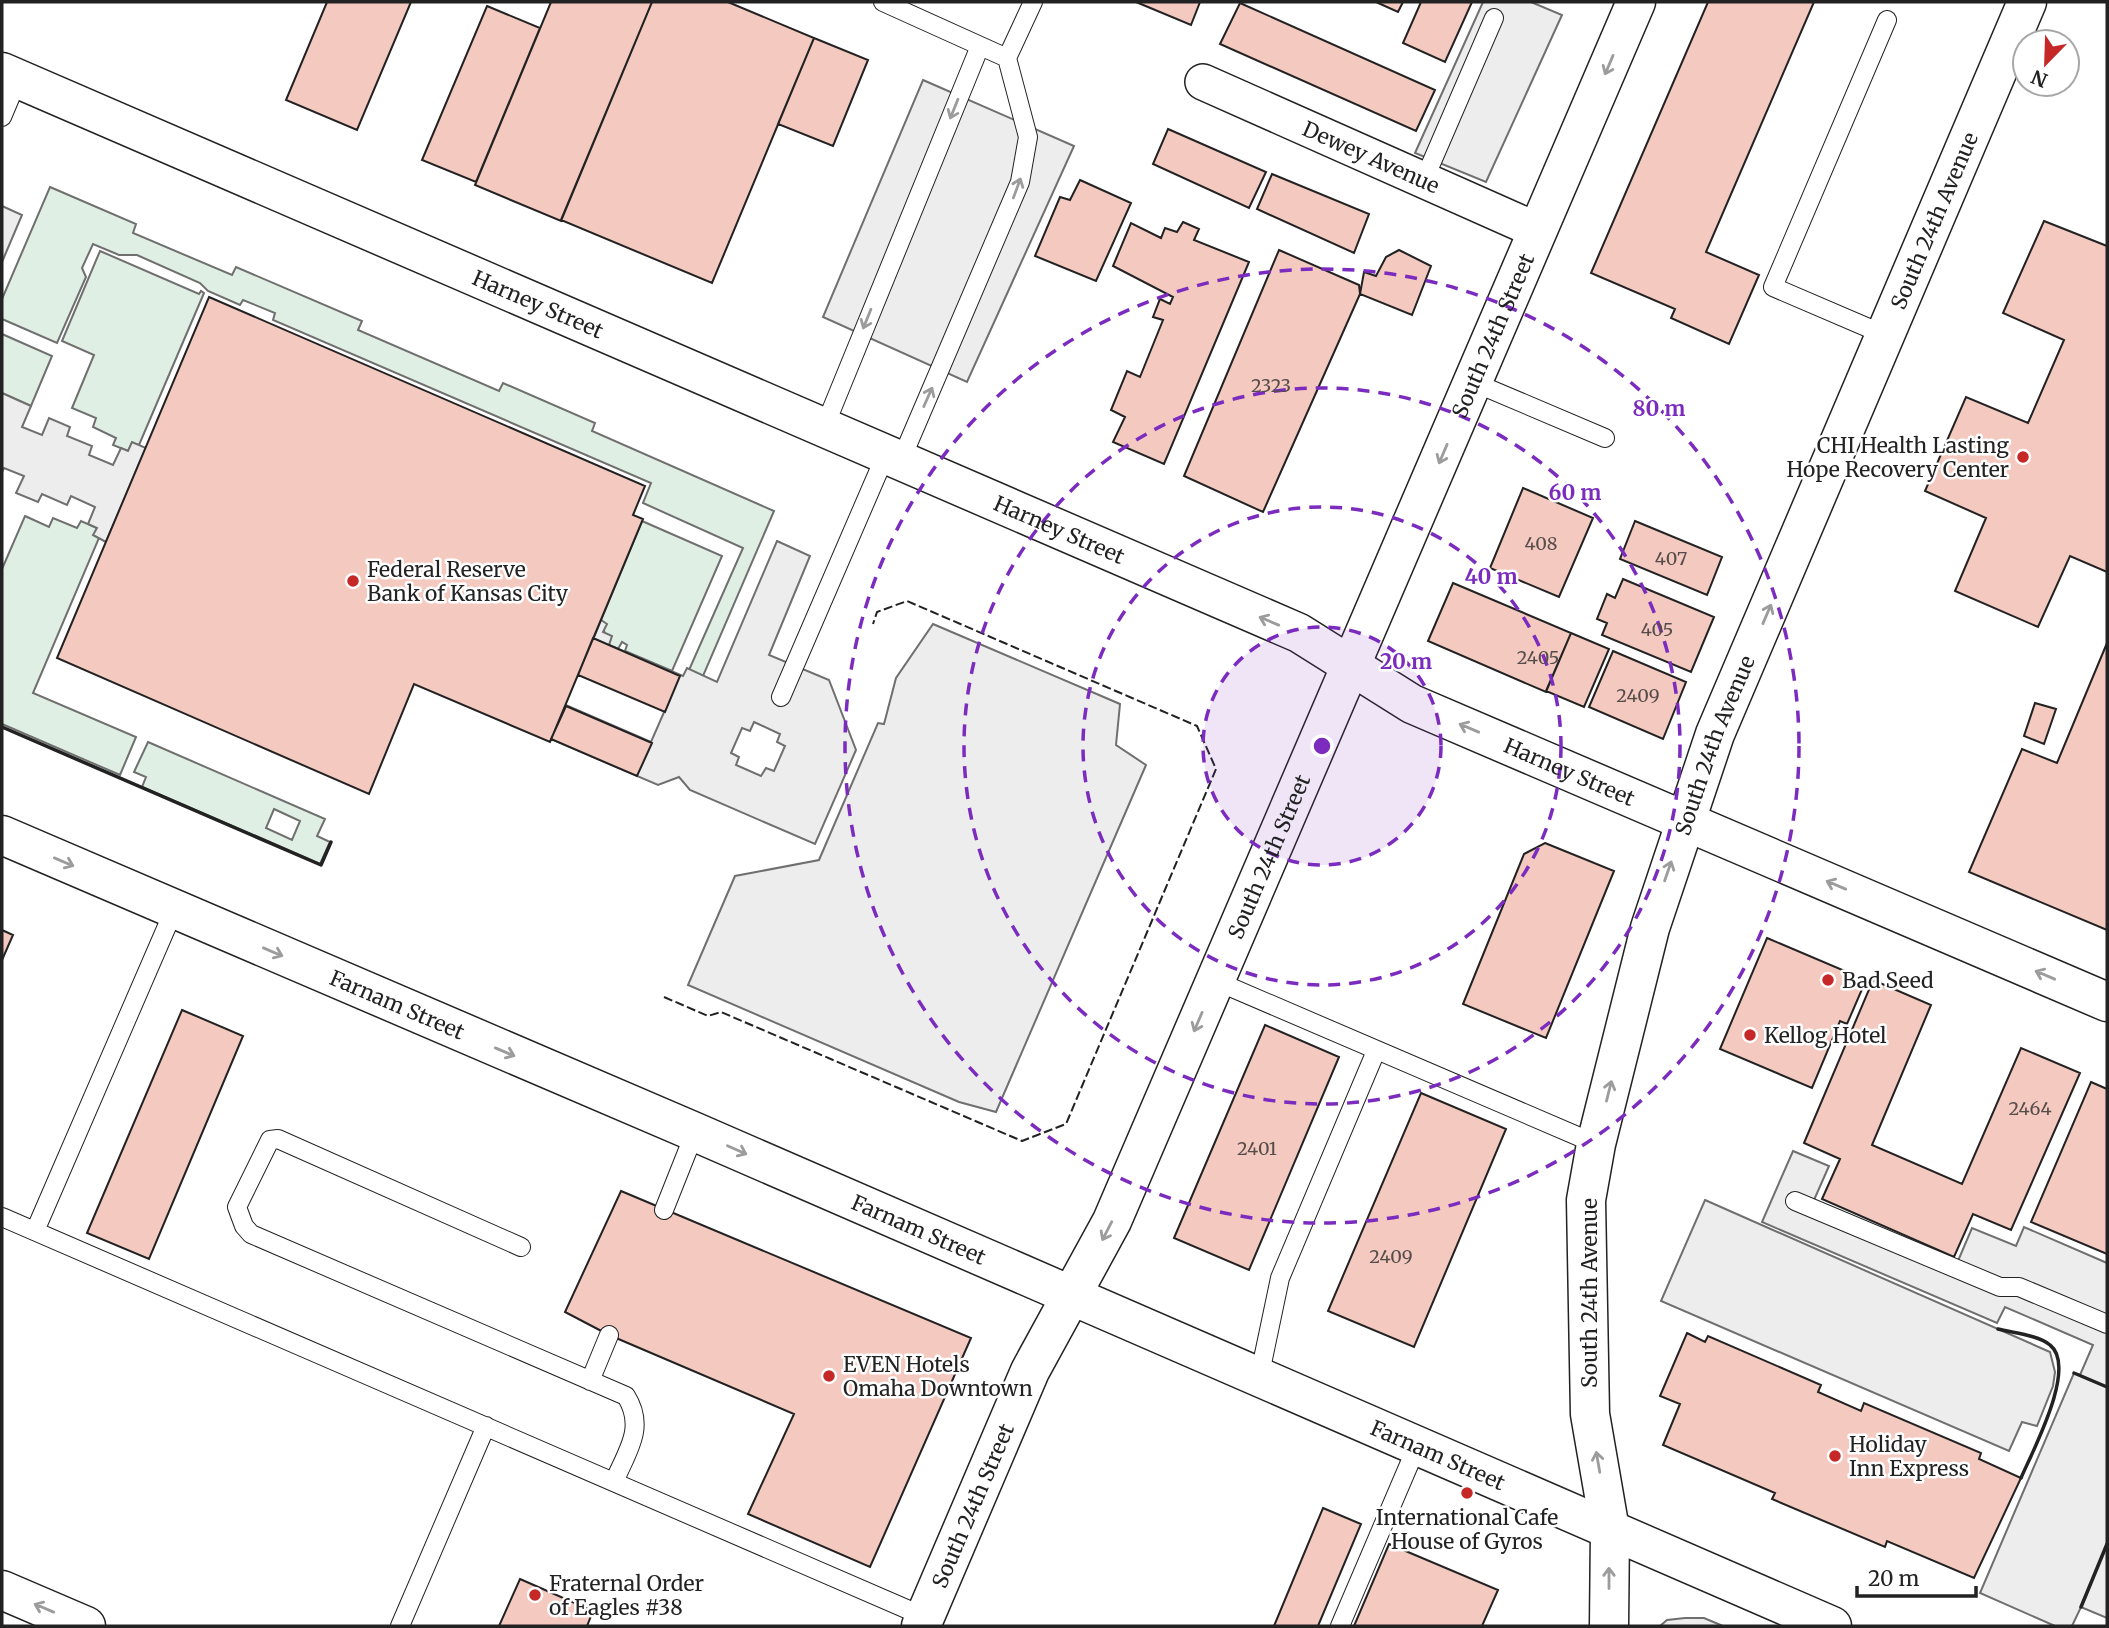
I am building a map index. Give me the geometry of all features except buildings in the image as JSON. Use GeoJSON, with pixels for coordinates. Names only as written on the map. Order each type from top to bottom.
{"type":"FeatureCollection","features":[{"type":"Feature","properties":{"kind":"main road","name":"South 24th Street"},"geometry":{"type":"LineString","coordinates":[[923,1622],[1030,1371],[1073,1297],[1112,1221],[1636,2]]}},
{"type":"Feature","properties":{"kind":"main road","name":"South 24th Avenue"},"geometry":{"type":"LineString","coordinates":[[1609,1626],[1610,1530],[1590,1414],[1586,1200],[1595,1144],[1650,928],[1715,734],[2027,2]]}},
{"type":"Feature","properties":{"kind":"main road","name":"Harney Street"},"geometry":{"type":"LineString","coordinates":[[10,76],[1299,633],[1412,704],[2107,1002]]}},
{"type":"Feature","properties":{"kind":"main road","name":"Farnam Street"},"geometry":{"type":"LineString","coordinates":[[2,835],[695,1132],[1824,1625]]}},
{"type":"Feature","properties":{"kind":"main road"},"geometry":{"type":"LineString","coordinates":[[2,1590],[86,1626]]}},
{"type":"Feature","properties":{"kind":"street","name":"Dewey Avenue"},"geometry":{"type":"LineString","coordinates":[[1203,82],[1538,231]]}},
{"type":"Feature","properties":{"kind":"lane"},"geometry":{"type":"LineString","coordinates":[[883,2],[1007,58]]}},
{"type":"Feature","properties":{"kind":"lane"},"geometry":{"type":"LineString","coordinates":[[781,697],[1020,182],[1028,137],[1007,58],[1033,2]]}},
{"type":"Feature","properties":{"kind":"lane"},"geometry":{"type":"LineString","coordinates":[[1424,180],[1494,18]]}},
{"type":"Feature","properties":{"kind":"lane"},"geometry":{"type":"LineString","coordinates":[[1885,335],[1773,287],[1887,20]]}},
{"type":"Feature","properties":{"kind":"lane"},"geometry":{"type":"LineString","coordinates":[[824,428],[980,46]]}},
{"type":"Feature","properties":{"kind":"lane"},"geometry":{"type":"LineString","coordinates":[[2,117],[10,76]]}},
{"type":"Feature","properties":{"kind":"lane"},"geometry":{"type":"LineString","coordinates":[[1473,382],[1605,438]]}},
{"type":"Feature","properties":{"kind":"lane"},"geometry":{"type":"LineString","coordinates":[[35,1231],[174,909]]}},
{"type":"Feature","properties":{"kind":"lane"},"geometry":{"type":"LineString","coordinates":[[1216,981],[1595,1144]]}},
{"type":"Feature","properties":{"kind":"lane"},"geometry":{"type":"LineString","coordinates":[[1259,1378],[1280,1278],[1376,1051]]}},
{"type":"Feature","properties":{"kind":"lane"},"geometry":{"type":"LineString","coordinates":[[664,1210],[695,1132]]}},
{"type":"Feature","properties":{"kind":"lane"},"geometry":{"type":"LineString","coordinates":[[521,1247],[278,1139],[270,1140],[237,1207],[243,1226],[251,1234],[625,1396],[635,1411],[634,1434],[614,1482]]}},
{"type":"Feature","properties":{"kind":"lane"},"geometry":{"type":"LineString","coordinates":[[1795,1201],[2000,1287],[2019,1287],[2107,1324]]}},
{"type":"Feature","properties":{"kind":"lane"},"geometry":{"type":"LineString","coordinates":[[2,1217],[614,1482],[923,1622]]}},
{"type":"Feature","properties":{"kind":"lane"},"geometry":{"type":"LineString","coordinates":[[590,1381],[609,1335]]}},
{"type":"Feature","properties":{"kind":"lane"},"geometry":{"type":"LineString","coordinates":[[400,1626],[486,1426]]}},
{"type":"Feature","properties":{"kind":"lane"},"geometry":{"type":"LineString","coordinates":[[1340,1626],[1417,1446]]}},
{"type":"Feature","properties":{"kind":"green space"},"geometry":{"type":"Polygon","coordinates":[[[50,187],[136,224],[133,233],[232,275],[236,267],[362,321],[358,330],[499,391],[503,383],[595,423],[592,431],[774,511],[703,676],[689,670],[743,548],[643,503],[651,483],[273,320],[275,313],[243,300],[240,305],[208,291],[200,283],[137,255],[119,255],[93,244],[82,268],[86,277],[57,343],[2,319],[2,299],[50,187]]]}},
{"type":"Feature","properties":{"kind":"green space"},"geometry":{"type":"Polygon","coordinates":[[[100,251],[199,294],[201,291],[204,293],[139,445],[132,443],[128,451],[113,445],[116,438],[93,427],[96,418],[72,408],[94,355],[62,341],[100,251]]]}},
{"type":"Feature","properties":{"kind":"green space"},"geometry":{"type":"Polygon","coordinates":[[[2,334],[52,356],[31,406],[2,393],[2,334]]]}},
{"type":"Feature","properties":{"kind":"green space"},"geometry":{"type":"Polygon","coordinates":[[[25,516],[49,527],[53,518],[77,528],[81,521],[97,528],[94,535],[99,538],[33,693],[136,737],[120,775],[2,724],[2,569],[25,516]]]}},
{"type":"Feature","properties":{"kind":"green space"},"geometry":{"type":"Polygon","coordinates":[[[642,521],[722,556],[672,671],[625,651],[627,645],[622,642],[618,649],[608,645],[601,620],[642,521]]]}},
{"type":"Feature","properties":{"kind":"green space"},"geometry":{"type":"Polygon","coordinates":[[[148,742],[325,819],[317,836],[330,842],[320,864],[142,787],[146,777],[134,772],[148,742]],[[274,809],[266,828],[292,840],[300,821],[274,809]]]}},
{"type":"Feature","properties":{"kind":"shaded area"},"geometry":{"type":"Polygon","coordinates":[[[1483,2],[1531,2],[1562,15],[1486,182],[1415,153],[1483,2]]]}},
{"type":"Feature","properties":{"kind":"shaded area"},"geometry":{"type":"Polygon","coordinates":[[[923,80],[1074,146],[967,382],[823,317],[923,80]]]}},
{"type":"Feature","properties":{"kind":"shaded area"},"geometry":{"type":"Polygon","coordinates":[[[2,206],[22,215],[2,262],[2,206]]]}},
{"type":"Feature","properties":{"kind":"shaded area"},"geometry":{"type":"Polygon","coordinates":[[[2,393],[31,406],[22,427],[42,435],[49,418],[70,427],[67,436],[92,446],[89,455],[113,465],[121,448],[128,451],[132,442],[146,448],[106,542],[93,535],[97,528],[88,524],[95,507],[71,496],[67,505],[42,494],[38,502],[16,493],[24,476],[4,468],[2,472],[2,393]]]}},
{"type":"Feature","properties":{"kind":"shaded area"},"geometry":{"type":"Polygon","coordinates":[[[777,541],[810,556],[769,655],[829,680],[856,750],[815,844],[690,790],[679,777],[658,785],[551,739],[566,705],[651,742],[665,710],[579,674],[601,620],[607,624],[603,632],[612,636],[609,645],[683,676],[687,668],[717,682],[777,541]],[[754,722],[750,731],[742,728],[731,753],[739,757],[736,765],[761,776],[766,768],[774,771],[785,746],[777,742],[780,734],[754,722]]]}},
{"type":"Feature","properties":{"kind":"shaded area"},"geometry":{"type":"Polygon","coordinates":[[[933,624],[1120,704],[1116,745],[1146,765],[996,1112],[959,1102],[688,985],[735,876],[819,860],[878,723],[884,724],[896,678],[933,624]]]}},
{"type":"Feature","properties":{"kind":"shaded area"},"geometry":{"type":"Polygon","coordinates":[[[1793,1151],[1829,1166],[1814,1200],[1958,1261],[1972,1228],[2016,1246],[2024,1227],[2107,1263],[2107,1618],[2081,1607],[2072,1626],[2055,1626],[1980,1593],[2074,1373],[2080,1375],[2093,1345],[2005,1307],[1997,1323],[1762,1222],[1793,1151]]]}},
{"type":"Feature","properties":{"kind":"shaded area"},"geometry":{"type":"Polygon","coordinates":[[[1705,1200],[2050,1352],[2055,1372],[2053,1386],[2037,1426],[2022,1422],[2009,1451],[1661,1301],[1705,1200]]]}},
{"type":"Feature","properties":{"kind":"shaded area"},"geometry":{"type":"Polygon","coordinates":[[[1704,1618],[1723,1626],[1660,1626],[1667,1620],[1704,1618]]]}},
{"type":"Feature","properties":{"kind":"fence"},"geometry":{"type":"LineString","coordinates":[[664,997],[708,1016],[721,1012],[1022,1141],[1066,1124],[1216,769],[1197,726],[907,601],[877,612],[873,624]]}},
{"type":"Feature","properties":{"kind":"wall"},"geometry":{"type":"LineString","coordinates":[[2,727],[321,865],[331,842]]}},
{"type":"Feature","properties":{"kind":"wall"},"geometry":{"type":"LineString","coordinates":[[1998,1329],[2039,1339],[2050,1345],[2057,1356],[2059,1371],[2056,1390],[2021,1478]]}},
{"type":"Feature","properties":{"kind":"wall"},"geometry":{"type":"LineString","coordinates":[[2074,1373],[2107,1387]]}},
{"type":"Feature","properties":{"kind":"wall"},"geometry":{"type":"LineString","coordinates":[[2081,1607],[2107,1544]]}},
{"type":"Feature","properties":{"kind":"place","name":"CHI Health Lasting Hope Recovery Center"},"geometry":{"type":"Point","coordinates":[2023,457]}},
{"type":"Feature","properties":{"kind":"place","name":"Federal Reserve Bank of Kansas City"},"geometry":{"type":"Point","coordinates":[353,581]}},
{"type":"Feature","properties":{"kind":"place","name":"Bad Seed"},"geometry":{"type":"Point","coordinates":[1828,980]}},
{"type":"Feature","properties":{"kind":"place","name":"Kellog Hotel"},"geometry":{"type":"Point","coordinates":[1750,1035]}},
{"type":"Feature","properties":{"kind":"place","name":"EVEN Hotels Omaha Downtown"},"geometry":{"type":"Point","coordinates":[829,1376]}},
{"type":"Feature","properties":{"kind":"place","name":"Holiday Inn Express"},"geometry":{"type":"Point","coordinates":[1835,1456]}},
{"type":"Feature","properties":{"kind":"place","name":"International Cafe House of Gyros"},"geometry":{"type":"Point","coordinates":[1467,1493]}},
{"type":"Feature","properties":{"kind":"place","name":"Fraternal Order of Eagles #38"},"geometry":{"type":"Point","coordinates":[535,1595]}}]}
